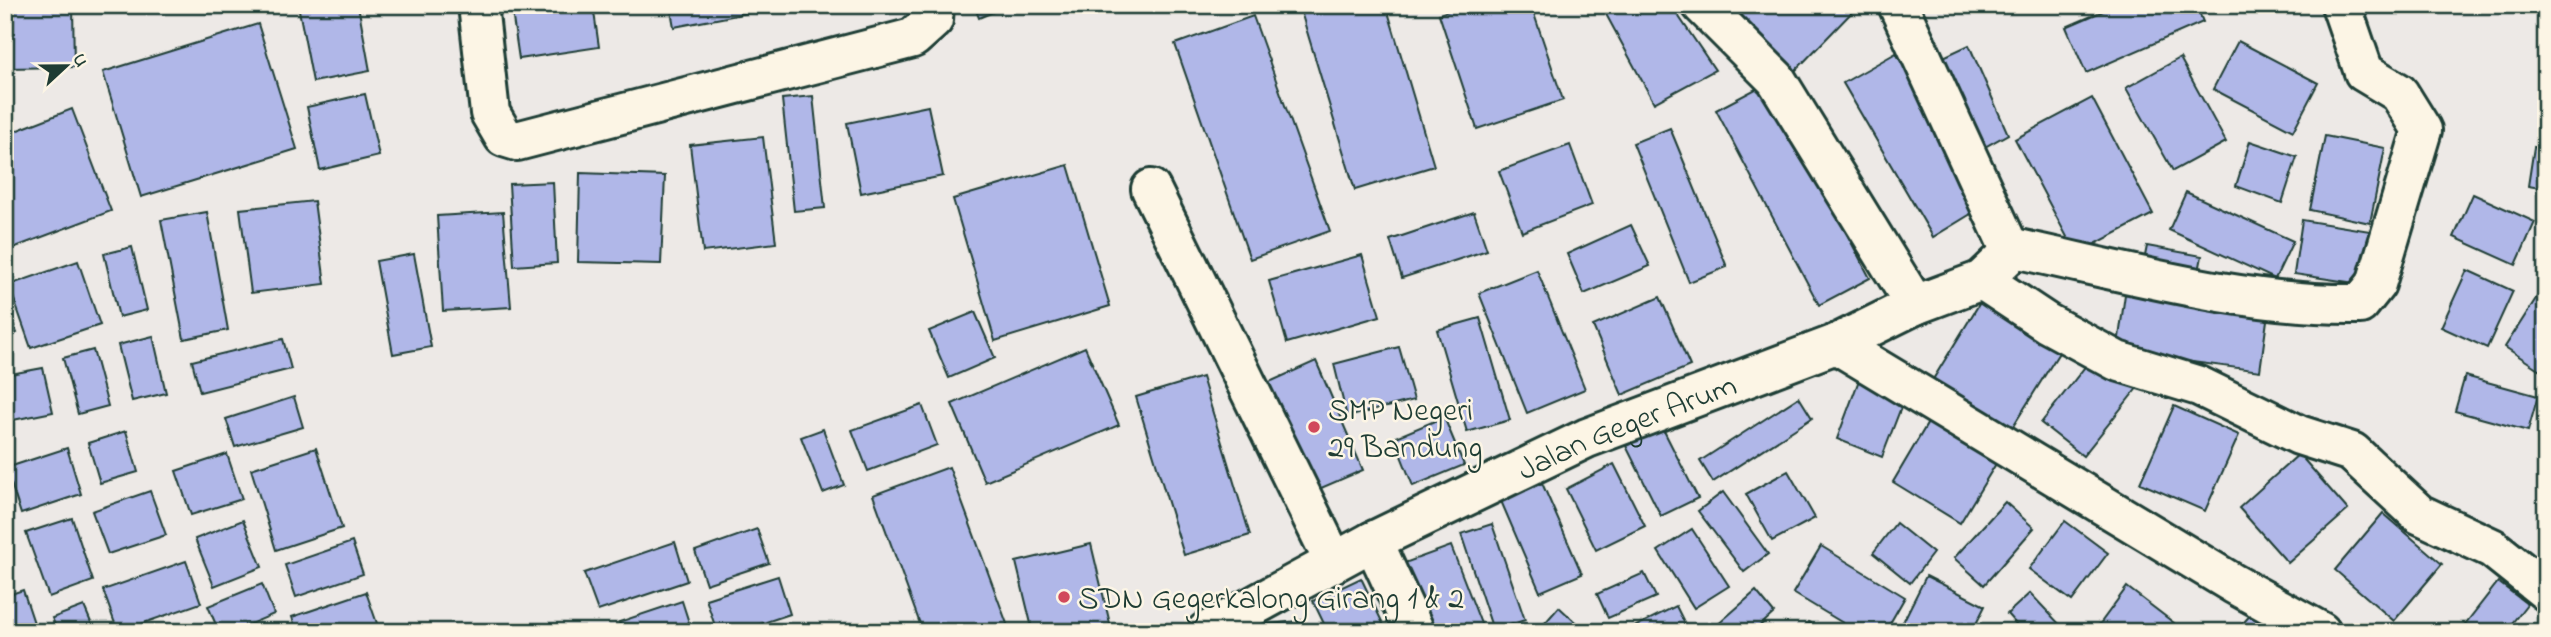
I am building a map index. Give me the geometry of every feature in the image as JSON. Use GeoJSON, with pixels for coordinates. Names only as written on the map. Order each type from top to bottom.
{"type":"FeatureCollection","features":[{"type":"Feature","properties":{"kind":"street"},"geometry":{"type":"LineString","coordinates":[[478,5],[490,113],[504,136],[517,141],[913,38],[933,20],[934,5]]}},
{"type":"Feature","properties":{"kind":"street"},"geometry":{"type":"LineString","coordinates":[[1702,5],[1776,79],[1915,306]]}},
{"type":"Feature","properties":{"kind":"street"},"geometry":{"type":"LineString","coordinates":[[1898,5],[2009,247],[2230,294],[2309,305],[2360,304],[2376,284],[2422,130],[2399,93],[2364,72],[2342,5]]}},
{"type":"Feature","properties":{"kind":"street"},"geometry":{"type":"LineString","coordinates":[[1151,189],[1334,562]]}},
{"type":"Feature","properties":{"kind":"street","name":"Jalan Geger Arum"},"geometry":{"type":"LineString","coordinates":[[1206,632],[1373,541],[1587,438],[1836,344],[1915,306],[1982,279],[2006,257],[2009,247]]}},
{"type":"Feature","properties":{"kind":"street"},"geometry":{"type":"LineString","coordinates":[[1982,279],[2047,323],[2117,361],[2199,386],[2299,435],[2351,452],[2420,513],[2492,548],[2546,591]]}},
{"type":"Feature","properties":{"kind":"street"},"geometry":{"type":"LineString","coordinates":[[1836,344],[2234,584],[2321,632]]}},
{"type":"Feature","properties":{"kind":"street"},"geometry":{"type":"LineString","coordinates":[[1373,541],[1415,632]]}},
{"type":"Feature","properties":{"kind":"building"},"geometry":{"type":"Polygon","coordinates":[[[5,5],[73,5],[74,67],[5,68],[5,5]]]}},
{"type":"Feature","properties":{"kind":"building"},"geometry":{"type":"Polygon","coordinates":[[[298,5],[358,5],[370,71],[313,82],[298,5]]]}},
{"type":"Feature","properties":{"kind":"building"},"geometry":{"type":"Polygon","coordinates":[[[511,5],[593,5],[599,47],[519,59],[511,5]]]}},
{"type":"Feature","properties":{"kind":"building"},"geometry":{"type":"Polygon","coordinates":[[[670,5],[752,5],[753,12],[674,27],[670,5]]]}},
{"type":"Feature","properties":{"kind":"building"},"geometry":{"type":"Polygon","coordinates":[[[974,5],[1010,5],[979,18],[974,5]]]}},
{"type":"Feature","properties":{"kind":"building"},"geometry":{"type":"Polygon","coordinates":[[[1299,5],[1386,5],[1434,166],[1355,190],[1299,5]]]}},
{"type":"Feature","properties":{"kind":"building"},"geometry":{"type":"Polygon","coordinates":[[[1465,5],[1531,5],[1563,100],[1477,129],[1439,14],[1465,5]]]}},
{"type":"Feature","properties":{"kind":"building"},"geometry":{"type":"Polygon","coordinates":[[[1601,5],[1671,5],[1715,70],[1654,103],[1601,5]]]}},
{"type":"Feature","properties":{"kind":"building"},"geometry":{"type":"Polygon","coordinates":[[[1750,5],[1851,5],[1855,9],[1795,71],[1740,16],[1750,5]]]}},
{"type":"Feature","properties":{"kind":"building"},"geometry":{"type":"Polygon","coordinates":[[[2117,5],[2196,5],[2203,22],[2086,73],[2066,27],[2117,5]]]}},
{"type":"Feature","properties":{"kind":"building"},"geometry":{"type":"Polygon","coordinates":[[[1253,16],[1330,231],[1250,259],[1175,44],[1253,16]]]}},
{"type":"Feature","properties":{"kind":"building"},"geometry":{"type":"Polygon","coordinates":[[[258,24],[297,149],[141,197],[103,72],[258,24]]]}},
{"type":"Feature","properties":{"kind":"building"},"geometry":{"type":"Polygon","coordinates":[[[2238,41],[2318,83],[2293,131],[2213,89],[2238,41]]]}},
{"type":"Feature","properties":{"kind":"building"},"geometry":{"type":"Polygon","coordinates":[[[1969,45],[2008,134],[1981,149],[1939,59],[1969,45]]]}},
{"type":"Feature","properties":{"kind":"building"},"geometry":{"type":"Polygon","coordinates":[[[1896,53],[1984,206],[1933,237],[1843,83],[1896,53]]]}},
{"type":"Feature","properties":{"kind":"building"},"geometry":{"type":"Polygon","coordinates":[[[2180,58],[2226,142],[2173,171],[2126,88],[2180,58]]]}},
{"type":"Feature","properties":{"kind":"building"},"geometry":{"type":"Polygon","coordinates":[[[1767,83],[1870,278],[1819,305],[1716,110],[1767,83]]]}},
{"type":"Feature","properties":{"kind":"building"},"geometry":{"type":"Polygon","coordinates":[[[365,94],[379,156],[320,170],[307,107],[365,94]]]}},
{"type":"Feature","properties":{"kind":"building"},"geometry":{"type":"Polygon","coordinates":[[[813,96],[825,208],[794,211],[782,99],[813,96]]]}},
{"type":"Feature","properties":{"kind":"building"},"geometry":{"type":"Polygon","coordinates":[[[2092,98],[2153,214],[2076,254],[2015,139],[2092,98]]]}},
{"type":"Feature","properties":{"kind":"building"},"geometry":{"type":"Polygon","coordinates":[[[928,106],[943,176],[861,193],[847,123],[928,106]]]}},
{"type":"Feature","properties":{"kind":"building"},"geometry":{"type":"Polygon","coordinates":[[[72,109],[111,211],[5,251],[5,135],[72,109]]]}},
{"type":"Feature","properties":{"kind":"building"},"geometry":{"type":"Polygon","coordinates":[[[1670,128],[1727,267],[1689,282],[1633,143],[1670,128]]]}},
{"type":"Feature","properties":{"kind":"building"},"geometry":{"type":"Polygon","coordinates":[[[2325,136],[2385,148],[2370,223],[2310,210],[2325,136]]]}},
{"type":"Feature","properties":{"kind":"building"},"geometry":{"type":"Polygon","coordinates":[[[763,137],[776,243],[703,252],[690,145],[763,137]]]}},
{"type":"Feature","properties":{"kind":"building"},"geometry":{"type":"Polygon","coordinates":[[[2250,141],[2297,157],[2282,203],[2236,186],[2250,141]]]}},
{"type":"Feature","properties":{"kind":"building"},"geometry":{"type":"Polygon","coordinates":[[[1570,145],[1592,205],[1522,232],[1499,171],[1570,145]]]}},
{"type":"Feature","properties":{"kind":"building"},"geometry":{"type":"Polygon","coordinates":[[[2534,147],[2546,149],[2546,189],[2528,186],[2534,147]]]}},
{"type":"Feature","properties":{"kind":"building"},"geometry":{"type":"Polygon","coordinates":[[[1068,165],[1110,306],[995,341],[953,199],[1068,165]]]}},
{"type":"Feature","properties":{"kind":"building"},"geometry":{"type":"Polygon","coordinates":[[[580,173],[665,176],[661,264],[578,262],[580,173]]]}},
{"type":"Feature","properties":{"kind":"building"},"geometry":{"type":"Polygon","coordinates":[[[553,182],[557,263],[514,266],[509,184],[553,182]]]}},
{"type":"Feature","properties":{"kind":"building"},"geometry":{"type":"Polygon","coordinates":[[[2186,192],[2293,241],[2275,279],[2169,230],[2186,192]]]}},
{"type":"Feature","properties":{"kind":"building"},"geometry":{"type":"Polygon","coordinates":[[[2473,194],[2535,222],[2516,265],[2454,237],[2473,194]]]}},
{"type":"Feature","properties":{"kind":"building"},"geometry":{"type":"Polygon","coordinates":[[[314,201],[325,284],[251,293],[240,209],[314,201]]]}},
{"type":"Feature","properties":{"kind":"building"},"geometry":{"type":"Polygon","coordinates":[[[207,212],[228,330],[184,339],[161,220],[207,212]]]}},
{"type":"Feature","properties":{"kind":"building"},"geometry":{"type":"Polygon","coordinates":[[[503,212],[511,307],[443,311],[437,216],[503,212]]]}},
{"type":"Feature","properties":{"kind":"building"},"geometry":{"type":"Polygon","coordinates":[[[1474,212],[1487,250],[1402,278],[1390,240],[1474,212]]]}},
{"type":"Feature","properties":{"kind":"building"},"geometry":{"type":"Polygon","coordinates":[[[2302,220],[2370,231],[2362,284],[2294,274],[2302,220]]]}},
{"type":"Feature","properties":{"kind":"building"},"geometry":{"type":"Polygon","coordinates":[[[1631,225],[1650,266],[1584,294],[1567,254],[1631,225]]]}},
{"type":"Feature","properties":{"kind":"building"},"geometry":{"type":"Polygon","coordinates":[[[2147,246],[2202,256],[2197,282],[2142,271],[2147,246]]]}},
{"type":"Feature","properties":{"kind":"building"},"geometry":{"type":"Polygon","coordinates":[[[132,247],[147,310],[119,317],[104,254],[132,247]]]}},
{"type":"Feature","properties":{"kind":"building"},"geometry":{"type":"Polygon","coordinates":[[[414,254],[431,347],[393,354],[376,261],[414,254]]]}},
{"type":"Feature","properties":{"kind":"building"},"geometry":{"type":"Polygon","coordinates":[[[1362,255],[1380,316],[1287,343],[1269,281],[1362,255]]]}},
{"type":"Feature","properties":{"kind":"building"},"geometry":{"type":"Polygon","coordinates":[[[78,261],[100,325],[31,348],[9,285],[78,261]]]}},
{"type":"Feature","properties":{"kind":"building"},"geometry":{"type":"Polygon","coordinates":[[[1537,270],[1585,389],[1527,413],[1479,293],[1537,270]]]}},
{"type":"Feature","properties":{"kind":"building"},"geometry":{"type":"Polygon","coordinates":[[[2467,270],[2513,291],[2487,348],[2441,327],[2467,270]]]}},
{"type":"Feature","properties":{"kind":"building"},"geometry":{"type":"Polygon","coordinates":[[[2125,294],[2268,313],[2260,371],[2117,352],[2125,294]]]}},
{"type":"Feature","properties":{"kind":"building"},"geometry":{"type":"Polygon","coordinates":[[[1660,297],[1690,366],[1622,395],[1593,326],[1660,297]]]}},
{"type":"Feature","properties":{"kind":"building"},"geometry":{"type":"Polygon","coordinates":[[[2537,297],[2546,303],[2546,374],[2505,347],[2537,297]]]}},
{"type":"Feature","properties":{"kind":"building"},"geometry":{"type":"Polygon","coordinates":[[[1981,301],[2060,351],[2010,431],[1932,381],[1981,301]]]}},
{"type":"Feature","properties":{"kind":"building"},"geometry":{"type":"Polygon","coordinates":[[[5,306],[17,333],[5,338],[5,306]]]}},
{"type":"Feature","properties":{"kind":"building"},"geometry":{"type":"Polygon","coordinates":[[[975,312],[995,358],[949,378],[929,331],[975,312]]]}},
{"type":"Feature","properties":{"kind":"building"},"geometry":{"type":"Polygon","coordinates":[[[1480,318],[1510,420],[1467,432],[1437,330],[1480,318]]]}},
{"type":"Feature","properties":{"kind":"building"},"geometry":{"type":"Polygon","coordinates":[[[153,336],[166,393],[132,401],[118,345],[153,336]]]}},
{"type":"Feature","properties":{"kind":"building"},"geometry":{"type":"Polygon","coordinates":[[[283,339],[291,369],[200,392],[192,361],[283,339]]]}},
{"type":"Feature","properties":{"kind":"building"},"geometry":{"type":"Polygon","coordinates":[[[1085,347],[1119,425],[985,482],[952,404],[1085,347]]]}},
{"type":"Feature","properties":{"kind":"building"},"geometry":{"type":"Polygon","coordinates":[[[1399,347],[1414,400],[1347,417],[1334,364],[1399,347]]]}},
{"type":"Feature","properties":{"kind":"building"},"geometry":{"type":"Polygon","coordinates":[[[93,350],[108,406],[78,414],[63,358],[93,350]]]}},
{"type":"Feature","properties":{"kind":"building"},"geometry":{"type":"Polygon","coordinates":[[[2095,354],[2138,387],[2083,456],[2041,423],[2095,354]]]}},
{"type":"Feature","properties":{"kind":"building","name":"SMP Negeri 29 Bandung"},"geometry":{"type":"Polygon","coordinates":[[[1316,361],[1363,470],[1312,492],[1265,384],[1316,361]]]}},
{"type":"Feature","properties":{"kind":"building"},"geometry":{"type":"Polygon","coordinates":[[[43,368],[53,412],[13,420],[5,375],[43,368]]]}},
{"type":"Feature","properties":{"kind":"building"},"geometry":{"type":"Polygon","coordinates":[[[2465,376],[2538,396],[2528,431],[2455,411],[2465,376]]]}},
{"type":"Feature","properties":{"kind":"building"},"geometry":{"type":"Polygon","coordinates":[[[1202,377],[1250,535],[1184,555],[1136,397],[1202,377]]]}},
{"type":"Feature","properties":{"kind":"building"},"geometry":{"type":"Polygon","coordinates":[[[1859,380],[1905,397],[1882,457],[1837,439],[1859,380]]]}},
{"type":"Feature","properties":{"kind":"building"},"geometry":{"type":"Polygon","coordinates":[[[294,397],[303,427],[235,447],[226,419],[294,397]]]}},
{"type":"Feature","properties":{"kind":"building"},"geometry":{"type":"Polygon","coordinates":[[[1799,397],[1812,418],[1713,482],[1700,461],[1799,397]]]}},
{"type":"Feature","properties":{"kind":"building"},"geometry":{"type":"Polygon","coordinates":[[[922,405],[937,445],[868,471],[852,430],[922,405]]]}},
{"type":"Feature","properties":{"kind":"building"},"geometry":{"type":"Polygon","coordinates":[[[2174,406],[2239,435],[2205,511],[2140,483],[2174,406]]]}},
{"type":"Feature","properties":{"kind":"building"},"geometry":{"type":"Polygon","coordinates":[[[1444,417],[1464,465],[1413,486],[1394,438],[1444,417]]]}},
{"type":"Feature","properties":{"kind":"building"},"geometry":{"type":"Polygon","coordinates":[[[1929,421],[1997,462],[1960,523],[1893,482],[1929,421]]]}},
{"type":"Feature","properties":{"kind":"building"},"geometry":{"type":"Polygon","coordinates":[[[1662,427],[1698,498],[1661,516],[1626,446],[1662,427]]]}},
{"type":"Feature","properties":{"kind":"building"},"geometry":{"type":"Polygon","coordinates":[[[823,429],[844,485],[823,493],[801,437],[823,429]]]}},
{"type":"Feature","properties":{"kind":"building"},"geometry":{"type":"Polygon","coordinates":[[[126,431],[138,472],[100,483],[88,443],[126,431]]]}},
{"type":"Feature","properties":{"kind":"building"},"geometry":{"type":"Polygon","coordinates":[[[67,448],[81,494],[21,514],[6,468],[67,448]]]}},
{"type":"Feature","properties":{"kind":"building"},"geometry":{"type":"Polygon","coordinates":[[[316,448],[342,528],[276,550],[251,469],[316,448]]]}},
{"type":"Feature","properties":{"kind":"building"},"geometry":{"type":"Polygon","coordinates":[[[227,454],[242,499],[191,515],[176,471],[227,454]]]}},
{"type":"Feature","properties":{"kind":"building"},"geometry":{"type":"Polygon","coordinates":[[[2299,454],[2348,510],[2288,563],[2239,508],[2299,454]]]}},
{"type":"Feature","properties":{"kind":"building"},"geometry":{"type":"Polygon","coordinates":[[[1614,464],[1645,526],[1596,550],[1566,489],[1614,464]]]}},
{"type":"Feature","properties":{"kind":"building"},"geometry":{"type":"Polygon","coordinates":[[[949,467],[1010,632],[923,632],[873,495],[949,467]]]}},
{"type":"Feature","properties":{"kind":"building"},"geometry":{"type":"Polygon","coordinates":[[[1788,471],[1815,518],[1772,541],[1746,494],[1788,471]]]}},
{"type":"Feature","properties":{"kind":"building"},"geometry":{"type":"Polygon","coordinates":[[[1542,483],[1582,574],[1540,592],[1501,501],[1542,483]]]}},
{"type":"Feature","properties":{"kind":"building"},"geometry":{"type":"Polygon","coordinates":[[[150,491],[166,535],[108,554],[92,511],[150,491]]]}},
{"type":"Feature","properties":{"kind":"building"},"geometry":{"type":"Polygon","coordinates":[[[1723,492],[1768,554],[1744,572],[1698,511],[1723,492]]]}},
{"type":"Feature","properties":{"kind":"building"},"geometry":{"type":"Polygon","coordinates":[[[2005,502],[2034,528],[1984,585],[1954,558],[2005,502]]]}},
{"type":"Feature","properties":{"kind":"building"},"geometry":{"type":"Polygon","coordinates":[[[2383,513],[2442,564],[2394,621],[2335,570],[2383,513]]]}},
{"type":"Feature","properties":{"kind":"building"},"geometry":{"type":"Polygon","coordinates":[[[72,518],[93,581],[49,597],[26,533],[72,518]]]}},
{"type":"Feature","properties":{"kind":"building"},"geometry":{"type":"Polygon","coordinates":[[[243,520],[262,567],[214,586],[195,539],[243,520]]]}},
{"type":"Feature","properties":{"kind":"building"},"geometry":{"type":"Polygon","coordinates":[[[2065,521],[2108,553],[2072,601],[2029,569],[2065,521]]]}},
{"type":"Feature","properties":{"kind":"building"},"geometry":{"type":"Polygon","coordinates":[[[1896,523],[1933,553],[1910,583],[1873,553],[1896,523]]]}},
{"type":"Feature","properties":{"kind":"building"},"geometry":{"type":"Polygon","coordinates":[[[1492,524],[1525,620],[1493,630],[1461,534],[1492,524]]]}},
{"type":"Feature","properties":{"kind":"building"},"geometry":{"type":"Polygon","coordinates":[[[757,529],[769,563],[706,584],[695,551],[757,529]]]}},
{"type":"Feature","properties":{"kind":"building"},"geometry":{"type":"Polygon","coordinates":[[[1692,529],[1729,586],[1694,608],[1658,551],[1692,529]]]}},
{"type":"Feature","properties":{"kind":"building"},"geometry":{"type":"Polygon","coordinates":[[[352,542],[363,574],[296,597],[285,565],[352,542]]]}},
{"type":"Feature","properties":{"kind":"building"},"geometry":{"type":"Polygon","coordinates":[[[675,542],[687,581],[598,611],[584,573],[675,542]]]}},
{"type":"Feature","properties":{"kind":"building","name":"SDN Gegerkalong Girang 1 & 2"},"geometry":{"type":"Polygon","coordinates":[[[1091,544],[1112,632],[1033,632],[1016,562],[1091,544]]]}},
{"type":"Feature","properties":{"kind":"building"},"geometry":{"type":"Polygon","coordinates":[[[1451,546],[1483,629],[1477,632],[1425,632],[1399,565],[1451,546]]]}},
{"type":"Feature","properties":{"kind":"building"},"geometry":{"type":"Polygon","coordinates":[[[1821,546],[1905,597],[1885,632],[1858,632],[1793,593],[1821,546]]]}},
{"type":"Feature","properties":{"kind":"building"},"geometry":{"type":"Polygon","coordinates":[[[186,561],[201,603],[118,632],[103,590],[186,561]]]}},
{"type":"Feature","properties":{"kind":"building"},"geometry":{"type":"Polygon","coordinates":[[[1644,573],[1656,597],[1608,618],[1597,594],[1644,573]]]}},
{"type":"Feature","properties":{"kind":"building"},"geometry":{"type":"Polygon","coordinates":[[[778,576],[790,614],[736,632],[717,632],[706,599],[778,576]]]}},
{"type":"Feature","properties":{"kind":"building"},"geometry":{"type":"Polygon","coordinates":[[[1926,576],[1985,606],[1972,632],[1898,632],[1926,576]]]}},
{"type":"Feature","properties":{"kind":"building"},"geometry":{"type":"Polygon","coordinates":[[[1361,578],[1387,632],[1328,632],[1313,601],[1361,578]]]}},
{"type":"Feature","properties":{"kind":"building"},"geometry":{"type":"Polygon","coordinates":[[[2498,582],[2527,604],[2505,632],[2459,632],[2498,582]]]}},
{"type":"Feature","properties":{"kind":"building"},"geometry":{"type":"Polygon","coordinates":[[[262,584],[274,614],[231,632],[219,632],[208,606],[262,584]]]}},
{"type":"Feature","properties":{"kind":"building"},"geometry":{"type":"Polygon","coordinates":[[[2127,587],[2174,623],[2168,632],[2094,632],[2127,587]]]}},
{"type":"Feature","properties":{"kind":"building"},"geometry":{"type":"Polygon","coordinates":[[[23,590],[37,632],[5,632],[5,596],[23,590]]]}},
{"type":"Feature","properties":{"kind":"building"},"geometry":{"type":"Polygon","coordinates":[[[1756,591],[1774,613],[1753,632],[1721,632],[1716,626],[1756,591]]]}},
{"type":"Feature","properties":{"kind":"building"},"geometry":{"type":"Polygon","coordinates":[[[366,592],[380,632],[297,632],[292,617],[366,592]]]}},
{"type":"Feature","properties":{"kind":"building"},"geometry":{"type":"Polygon","coordinates":[[[2030,593],[2064,629],[2062,632],[2023,632],[2007,614],[2030,593]]]}},
{"type":"Feature","properties":{"kind":"building"},"geometry":{"type":"Polygon","coordinates":[[[682,601],[692,632],[623,632],[619,622],[682,601]]]}},
{"type":"Feature","properties":{"kind":"building"},"geometry":{"type":"Polygon","coordinates":[[[84,606],[95,632],[58,632],[52,618],[84,606]]]}},
{"type":"Feature","properties":{"kind":"building"},"geometry":{"type":"Polygon","coordinates":[[[1676,606],[1689,632],[1626,632],[1626,631],[1676,606]]]}},
{"type":"Feature","properties":{"kind":"building"},"geometry":{"type":"Polygon","coordinates":[[[1559,607],[1586,632],[1537,632],[1559,607]]]}},
{"type":"Feature","properties":{"kind":"building"},"geometry":{"type":"Polygon","coordinates":[[[2254,611],[2276,632],[2235,632],[2254,611]]]}},
{"type":"Feature","properties":{"kind":"building"},"geometry":{"type":"Polygon","coordinates":[[[1305,620],[1306,632],[1246,632],[1246,627],[1305,620]]]}},
{"type":"Feature","properties":{"kind":"building"},"geometry":{"type":"Polygon","coordinates":[[[1808,622],[1827,632],[1803,632],[1808,622]]]}},
{"type":"Feature","properties":{"kind":"place","name":"SMP Negeri 29 Bandung"},"geometry":{"type":"Point","coordinates":[1314,427]}},
{"type":"Feature","properties":{"kind":"place","name":"SDN Gegerkalong Girang 1 & 2"},"geometry":{"type":"Point","coordinates":[1064,597]}}]}
